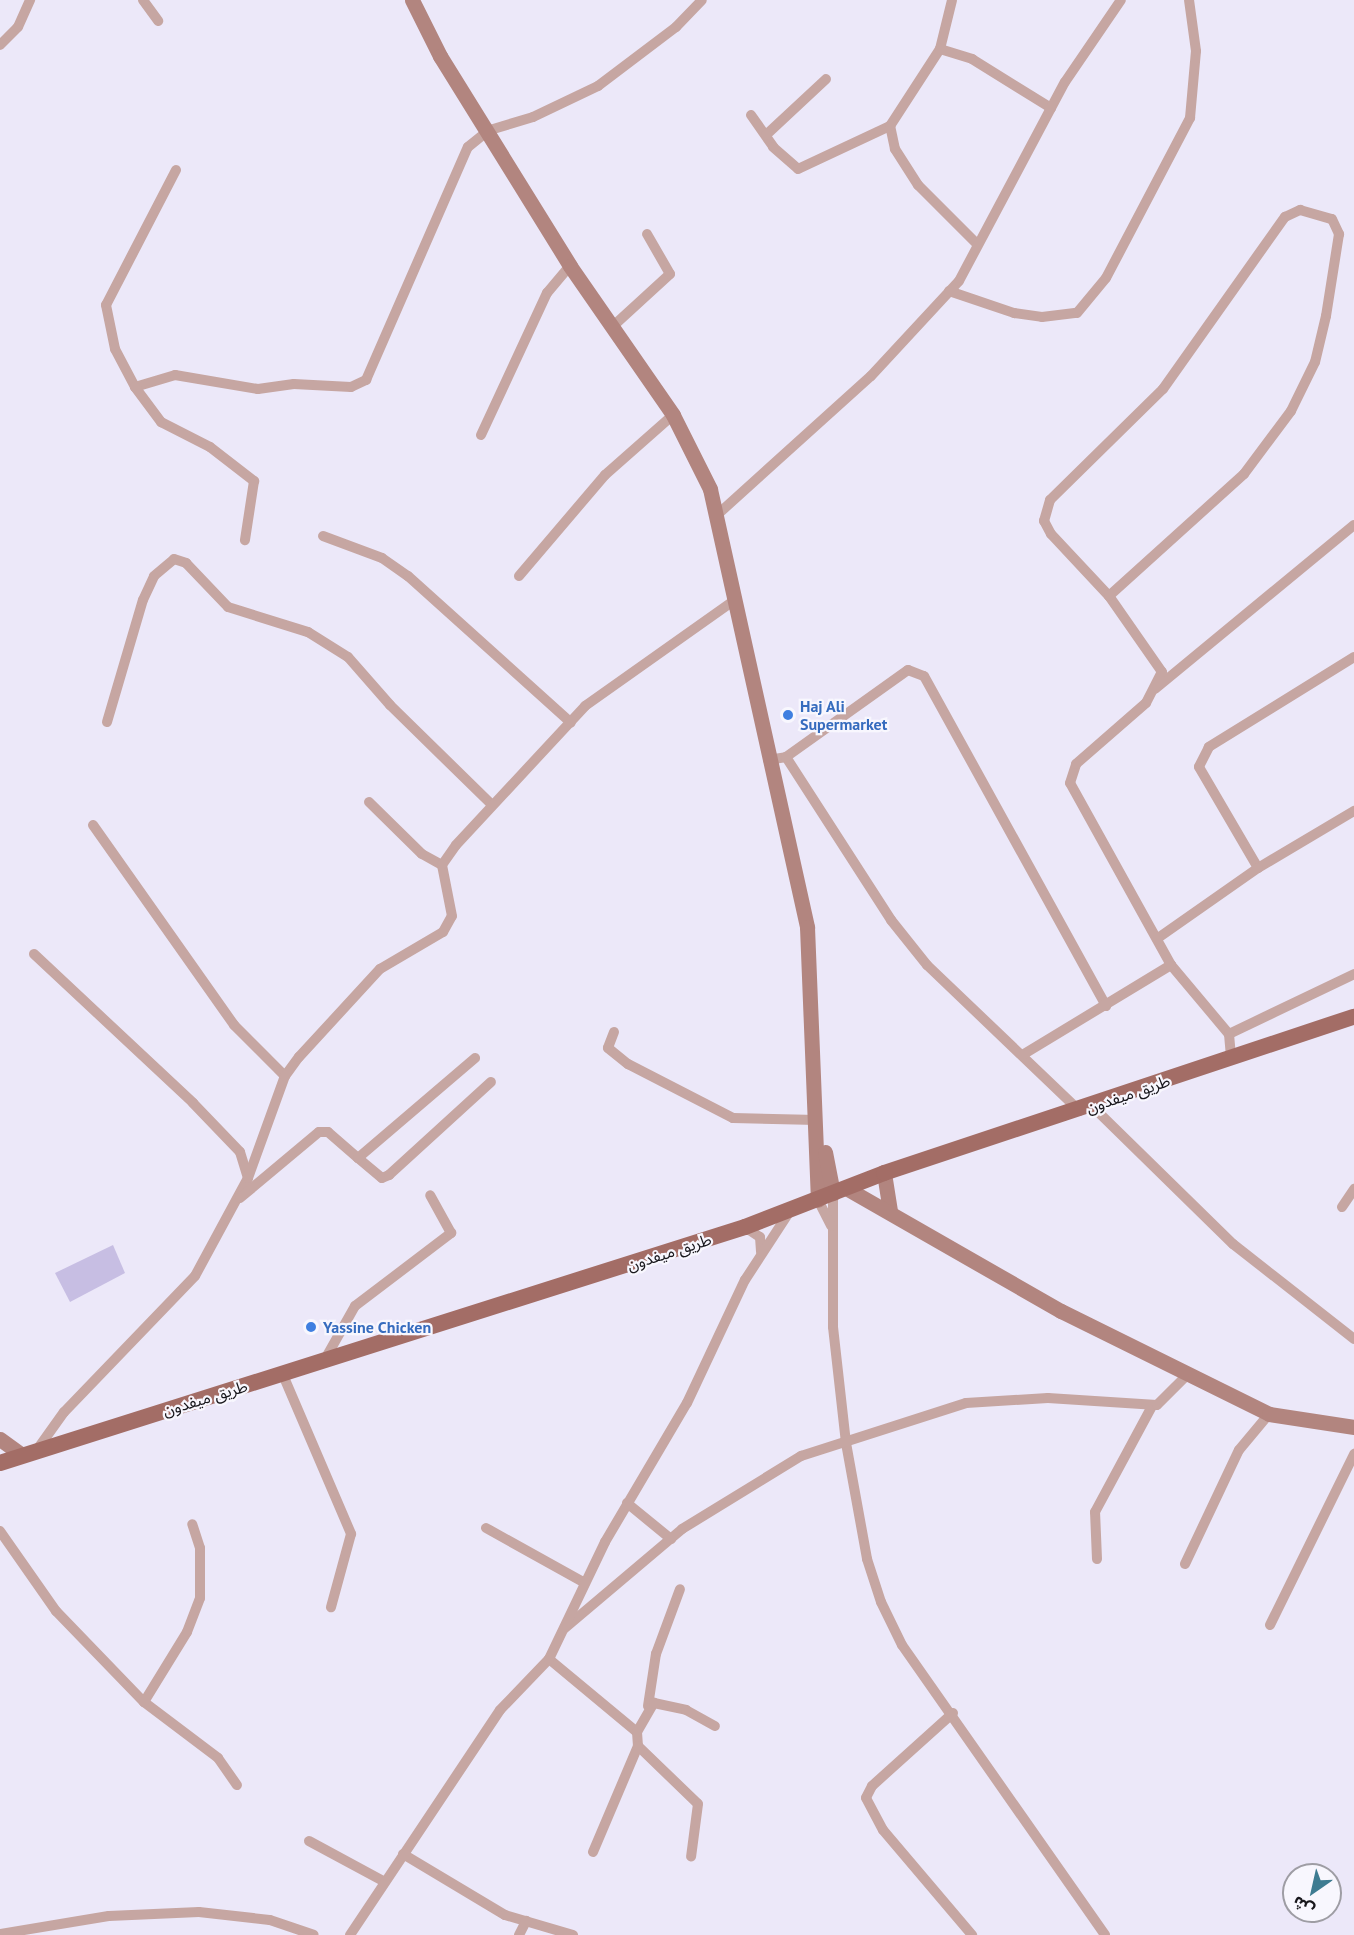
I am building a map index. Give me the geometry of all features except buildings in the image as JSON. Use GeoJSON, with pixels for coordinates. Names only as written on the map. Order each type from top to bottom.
{"type":"FeatureCollection","features":[{"type":"Feature","properties":{"kind":"main road","name":"طريق ميفدون"},"geometry":{"type":"LineString","coordinates":[[1333,1026],[1354,1017]]}},
{"type":"Feature","properties":{"kind":"main road","name":"طريق ميفدون"},"geometry":{"type":"LineString","coordinates":[[0,1463],[39,1447],[283,1375],[746,1227],[884,1173],[1087,1109],[1231,1057],[1333,1026],[1354,1022]]}},
{"type":"Feature","properties":{"kind":"street"},"geometry":{"type":"LineString","coordinates":[[0,45],[18,27],[30,0]]}},
{"type":"Feature","properties":{"kind":"street"},"geometry":{"type":"LineString","coordinates":[[143,0],[158,21]]}},
{"type":"Feature","properties":{"kind":"street"},"geometry":{"type":"LineString","coordinates":[[412,0],[440,56],[490,130],[570,266],[673,415],[701,466],[717,515],[732,602],[807,927],[818,1120],[833,1194],[831,1227],[833,1327],[846,1443],[864,1548],[881,1602],[902,1645],[953,1713],[1105,1935]]}},
{"type":"Feature","properties":{"kind":"street"},"geometry":{"type":"LineString","coordinates":[[135,387],[174,375],[258,389],[363,384],[468,147],[490,130],[533,117],[598,86],[676,27],[702,0]]}},
{"type":"Feature","properties":{"kind":"street"},"geometry":{"type":"LineString","coordinates":[[751,115],[766,135],[798,169],[890,126],[940,49],[952,0]]}},
{"type":"Feature","properties":{"kind":"street"},"geometry":{"type":"LineString","coordinates":[[717,515],[871,376],[949,291],[1051,108],[1121,0]]}},
{"type":"Feature","properties":{"kind":"street"},"geometry":{"type":"LineString","coordinates":[[949,291],[1014,313],[1042,317],[1077,313],[1106,278],[1190,118],[1197,51],[1189,0]]}},
{"type":"Feature","properties":{"kind":"street"},"geometry":{"type":"LineString","coordinates":[[940,49],[972,59],[1051,108]]}},
{"type":"Feature","properties":{"kind":"street"},"geometry":{"type":"LineString","coordinates":[[766,135],[826,79]]}},
{"type":"Feature","properties":{"kind":"street"},"geometry":{"type":"LineString","coordinates":[[890,126],[895,149],[918,185],[976,243]]}},
{"type":"Feature","properties":{"kind":"street"},"geometry":{"type":"LineString","coordinates":[[176,170],[106,305],[115,349],[135,387],[161,422],[210,447],[254,481],[245,540]]}},
{"type":"Feature","properties":{"kind":"street"},"geometry":{"type":"LineString","coordinates":[[1109,596],[1244,474],[1291,411],[1315,362],[1326,316],[1339,234],[1332,219],[1300,210],[1285,217],[1163,389],[1050,500],[1044,521],[1051,534],[1109,596],[1162,672],[1153,691],[1137,713],[1076,764],[1070,783],[1171,965],[1229,1034],[1231,1057]]}},
{"type":"Feature","properties":{"kind":"street"},"geometry":{"type":"LineString","coordinates":[[611,328],[670,274],[646,234]]}},
{"type":"Feature","properties":{"kind":"street"},"geometry":{"type":"LineString","coordinates":[[481,435],[548,292],[570,266]]}},
{"type":"Feature","properties":{"kind":"street"},"geometry":{"type":"LineString","coordinates":[[519,576],[605,476],[673,415]]}},
{"type":"Feature","properties":{"kind":"street"},"geometry":{"type":"LineString","coordinates":[[1153,691],[1354,525]]}},
{"type":"Feature","properties":{"kind":"street"},"geometry":{"type":"LineString","coordinates":[[323,536],[382,558],[408,576],[572,723]]}},
{"type":"Feature","properties":{"kind":"street"},"geometry":{"type":"LineString","coordinates":[[107,722],[143,600],[154,576],[174,559],[186,563],[228,607],[308,632],[348,657],[390,705],[492,805]]}},
{"type":"Feature","properties":{"kind":"street"},"geometry":{"type":"LineString","coordinates":[[442,865],[492,805],[610,684],[732,602]]}},
{"type":"Feature","properties":{"kind":"street"},"geometry":{"type":"LineString","coordinates":[[1258,868],[1202,774],[1201,761],[1209,747],[1354,657]]}},
{"type":"Feature","properties":{"kind":"street"},"geometry":{"type":"LineString","coordinates":[[768,760],[786,757],[908,670],[924,676],[1106,1006]]}},
{"type":"Feature","properties":{"kind":"street"},"geometry":{"type":"LineString","coordinates":[[786,757],[891,920],[927,965],[1233,1244],[1354,1339]]}},
{"type":"Feature","properties":{"kind":"street"},"geometry":{"type":"LineString","coordinates":[[369,802],[422,854],[442,865]]}},
{"type":"Feature","properties":{"kind":"street"},"geometry":{"type":"LineString","coordinates":[[1158,938],[1258,868],[1354,811]]}},
{"type":"Feature","properties":{"kind":"street"},"geometry":{"type":"LineString","coordinates":[[93,825],[234,1025],[285,1076]]}},
{"type":"Feature","properties":{"kind":"street"},"geometry":{"type":"LineString","coordinates":[[39,1447],[64,1412],[195,1276],[248,1178],[285,1076],[380,969],[440,937],[452,916],[442,865]]}},
{"type":"Feature","properties":{"kind":"street"},"geometry":{"type":"LineString","coordinates":[[34,954],[194,1103],[240,1152],[248,1178]]}},
{"type":"Feature","properties":{"kind":"street"},"geometry":{"type":"LineString","coordinates":[[1024,1054],[1171,965]]}},
{"type":"Feature","properties":{"kind":"street"},"geometry":{"type":"LineString","coordinates":[[1229,1034],[1354,974]]}},
{"type":"Feature","properties":{"kind":"street"},"geometry":{"type":"LineString","coordinates":[[614,1032],[608,1048],[628,1064],[733,1118],[818,1120]]}},
{"type":"Feature","properties":{"kind":"street"},"geometry":{"type":"LineString","coordinates":[[357,1158],[475,1058]]}},
{"type":"Feature","properties":{"kind":"street"},"geometry":{"type":"LineString","coordinates":[[237,1200],[319,1132],[328,1132],[382,1178],[389,1175],[491,1082]]}},
{"type":"Feature","properties":{"kind":"street"},"geometry":{"type":"LineString","coordinates":[[884,1173],[890,1212]]}},
{"type":"Feature","properties":{"kind":"street"},"geometry":{"type":"LineString","coordinates":[[1342,1207],[1354,1190]]}},
{"type":"Feature","properties":{"kind":"street"},"geometry":{"type":"LineString","coordinates":[[833,1194],[890,1212],[1061,1311],[1269,1414],[1354,1427]]}},
{"type":"Feature","properties":{"kind":"street"},"geometry":{"type":"LineString","coordinates":[[831,1227],[833,1194]]}},
{"type":"Feature","properties":{"kind":"street"},"geometry":{"type":"LineString","coordinates":[[324,1361],[355,1306],[451,1233],[430,1196]]}},
{"type":"Feature","properties":{"kind":"street"},"geometry":{"type":"LineString","coordinates":[[350,1935],[383,1881],[500,1710],[549,1659],[627,1503],[687,1403],[759,1258],[790,1211]]}},
{"type":"Feature","properties":{"kind":"street"},"geometry":{"type":"LineString","coordinates":[[746,1227],[764,1242],[759,1258]]}},
{"type":"Feature","properties":{"kind":"street"},"geometry":{"type":"LineString","coordinates":[[1097,1559],[1095,1512],[1152,1406],[1189,1373]]}},
{"type":"Feature","properties":{"kind":"street"},"geometry":{"type":"LineString","coordinates":[[283,1375],[351,1534],[331,1607]]}},
{"type":"Feature","properties":{"kind":"street"},"geometry":{"type":"LineString","coordinates":[[562,1630],[671,1539],[801,1456],[966,1403],[1048,1398],[1152,1406]]}},
{"type":"Feature","properties":{"kind":"street"},"geometry":{"type":"LineString","coordinates":[[1185,1564],[1239,1450],[1269,1414]]}},
{"type":"Feature","properties":{"kind":"street"},"geometry":{"type":"LineString","coordinates":[[0,1439],[21,1454]]}},
{"type":"Feature","properties":{"kind":"street"},"geometry":{"type":"LineString","coordinates":[[1270,1625],[1354,1454]]}},
{"type":"Feature","properties":{"kind":"street"},"geometry":{"type":"LineString","coordinates":[[627,1503],[671,1539]]}},
{"type":"Feature","properties":{"kind":"street"},"geometry":{"type":"LineString","coordinates":[[144,1702],[187,1632],[200,1598],[200,1548],[192,1524]]}},
{"type":"Feature","properties":{"kind":"street"},"geometry":{"type":"LineString","coordinates":[[486,1528],[585,1583]]}},
{"type":"Feature","properties":{"kind":"street"},"geometry":{"type":"LineString","coordinates":[[0,1531],[56,1611],[144,1702],[218,1758],[237,1785]]}},
{"type":"Feature","properties":{"kind":"street"},"geometry":{"type":"LineString","coordinates":[[592,1852],[638,1746],[637,1732],[648,1706],[656,1654],[680,1589]]}},
{"type":"Feature","properties":{"kind":"street"},"geometry":{"type":"LineString","coordinates":[[549,1659],[637,1732]]}},
{"type":"Feature","properties":{"kind":"street"},"geometry":{"type":"LineString","coordinates":[[648,1706],[665,1704],[715,1726]]}},
{"type":"Feature","properties":{"kind":"street"},"geometry":{"type":"LineString","coordinates":[[953,1713],[872,1786],[866,1798],[867,1808],[918,1876],[972,1935]]}},
{"type":"Feature","properties":{"kind":"street"},"geometry":{"type":"LineString","coordinates":[[638,1746],[698,1804],[691,1857]]}},
{"type":"Feature","properties":{"kind":"street"},"geometry":{"type":"LineString","coordinates":[[309,1841],[383,1881]]}},
{"type":"Feature","properties":{"kind":"street"},"geometry":{"type":"LineString","coordinates":[[403,1854],[505,1915],[573,1935]]}},
{"type":"Feature","properties":{"kind":"street"},"geometry":{"type":"LineString","coordinates":[[0,1934],[109,1916],[199,1912],[270,1920],[314,1935]]}},
{"type":"Feature","properties":{"kind":"street"},"geometry":{"type":"LineString","coordinates":[[519,1935],[526,1921]]}},
{"type":"Feature","properties":{"kind":"shaded area"},"geometry":{"type":"Polygon","coordinates":[[[113,1245],[125,1273],[70,1302],[55,1273],[113,1245]]]}},
{"type":"Feature","properties":{"kind":"place","name":"Haj Ali Supermarket"},"geometry":{"type":"Point","coordinates":[788,715]}},
{"type":"Feature","properties":{"kind":"place","name":"Yassine Chicken"},"geometry":{"type":"Point","coordinates":[311,1327]}}]}
